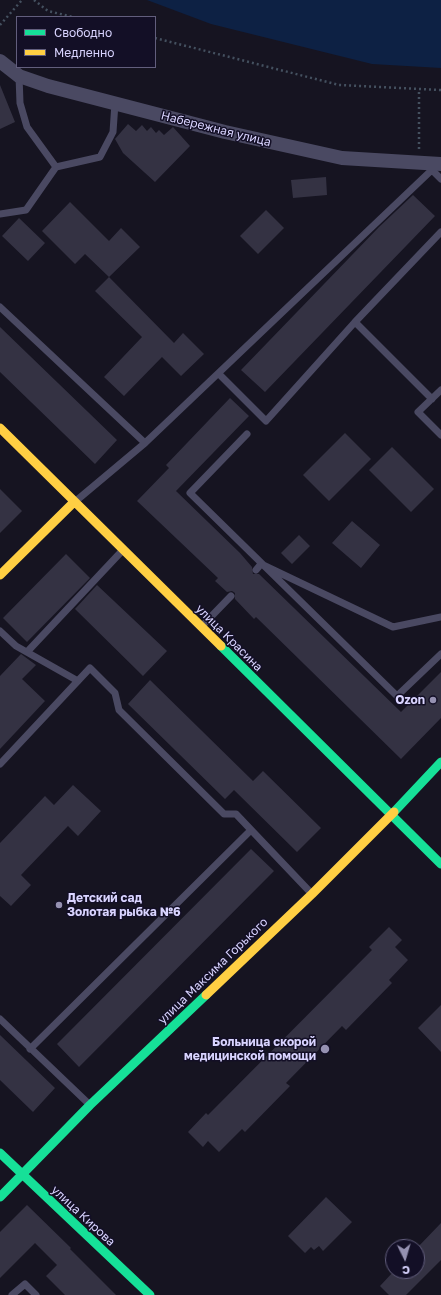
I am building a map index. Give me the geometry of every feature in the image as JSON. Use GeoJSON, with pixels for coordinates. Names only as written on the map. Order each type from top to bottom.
{"type":"FeatureCollection","features":[{"type":"Feature","properties":{"kind":"street","name":"Набережная улица"},"geometry":{"type":"LineString","coordinates":[[0,61],[19,76],[48,86],[225,132],[342,158],[419,163],[437,166]]}},
{"type":"Feature","properties":{"kind":"street","name":"улица Красина"},"geometry":{"type":"LineString","coordinates":[[0,428],[7,439],[74,502],[441,864]]}},
{"type":"Feature","properties":{"kind":"street"},"geometry":{"type":"LineString","coordinates":[[0,574],[74,502]]}},
{"type":"Feature","properties":{"kind":"street","name":"улица Максима Горького"},"geometry":{"type":"LineString","coordinates":[[0,1197],[90,1105],[312,894],[391,815],[441,762]]}},
{"type":"Feature","properties":{"kind":"street","name":"улица Кирова"},"geometry":{"type":"LineString","coordinates":[[0,1153],[150,1295]]}},
{"type":"Feature","properties":{"kind":"lane"},"geometry":{"type":"LineString","coordinates":[[19,76],[20,103],[27,127],[56,167]]}},
{"type":"Feature","properties":{"kind":"lane"},"geometry":{"type":"LineString","coordinates":[[0,214],[26,210],[56,167],[100,157],[113,132],[115,103]]}},
{"type":"Feature","properties":{"kind":"lane"},"geometry":{"type":"LineString","coordinates":[[74,502],[145,443],[437,166],[441,179]]}},
{"type":"Feature","properties":{"kind":"lane"},"geometry":{"type":"LineString","coordinates":[[219,374],[266,420],[355,322],[441,232]]}},
{"type":"Feature","properties":{"kind":"lane"},"geometry":{"type":"LineString","coordinates":[[0,306],[145,443]]}},
{"type":"Feature","properties":{"kind":"lane"},"geometry":{"type":"LineString","coordinates":[[355,322],[432,399]]}},
{"type":"Feature","properties":{"kind":"lane"},"geometry":{"type":"LineString","coordinates":[[441,390],[418,412],[441,435]]}},
{"type":"Feature","properties":{"kind":"lane"},"geometry":{"type":"LineString","coordinates":[[247,434],[190,493],[397,696],[441,654]]}},
{"type":"Feature","properties":{"kind":"lane"},"geometry":{"type":"LineString","coordinates":[[27,652],[123,550]]}},
{"type":"Feature","properties":{"kind":"lane"},"geometry":{"type":"LineString","coordinates":[[256,570],[261,564]]}},
{"type":"Feature","properties":{"kind":"lane"},"geometry":{"type":"LineString","coordinates":[[261,564],[393,627],[441,617]]}},
{"type":"Feature","properties":{"kind":"lane"},"geometry":{"type":"LineString","coordinates":[[201,628],[232,596]]}},
{"type":"Feature","properties":{"kind":"lane"},"geometry":{"type":"LineString","coordinates":[[0,631],[16,646],[78,681]]}},
{"type":"Feature","properties":{"kind":"lane"},"geometry":{"type":"LineString","coordinates":[[0,764],[90,668],[115,693],[120,710],[152,743],[224,814],[236,814],[312,894]]}},
{"type":"Feature","properties":{"kind":"lane"},"geometry":{"type":"LineString","coordinates":[[30,1049],[251,830]]}},
{"type":"Feature","properties":{"kind":"lane"},"geometry":{"type":"LineString","coordinates":[[0,1020],[90,1105]]}},
{"type":"Feature","properties":{"kind":"lane"},"geometry":{"type":"LineString","coordinates":[[12,1295],[25,1284],[36,1295]]}},
{"type":"Feature","properties":{"kind":"path"},"geometry":{"type":"LineString","coordinates":[[0,26],[22,0]]}},
{"type":"Feature","properties":{"kind":"path"},"geometry":{"type":"LineString","coordinates":[[34,0],[48,11],[68,16]]}},
{"type":"Feature","properties":{"kind":"path"},"geometry":{"type":"LineString","coordinates":[[156,38],[339,85],[441,90]]}},
{"type":"Feature","properties":{"kind":"path"},"geometry":{"type":"LineString","coordinates":[[419,89],[419,163]]}},
{"type":"Feature","properties":{"kind":"water"},"geometry":{"type":"Polygon","coordinates":[[[147,0],[441,0],[441,68],[372,64],[211,24],[147,0]]]}},
{"type":"Feature","properties":{"kind":"building"},"geometry":{"type":"Polygon","coordinates":[[[0,85],[15,122],[0,129],[0,85]]]}},
{"type":"Feature","properties":{"kind":"building"},"geometry":{"type":"Polygon","coordinates":[[[128,124],[136,131],[142,125],[147,131],[151,127],[156,133],[159,130],[164,135],[173,127],[190,146],[155,182],[123,153],[115,139],[128,124]]]}},
{"type":"Feature","properties":{"kind":"building"},"geometry":{"type":"Polygon","coordinates":[[[326,177],[327,195],[293,198],[291,180],[326,177]]]}},
{"type":"Feature","properties":{"kind":"building"},"geometry":{"type":"Polygon","coordinates":[[[413,195],[435,216],[265,392],[241,370],[379,227],[413,195]]]}},
{"type":"Feature","properties":{"kind":"building"},"geometry":{"type":"Polygon","coordinates":[[[70,202],[109,241],[121,228],[140,247],[109,277],[85,254],[75,264],[42,231],[70,202]]]}},
{"type":"Feature","properties":{"kind":"building"},"geometry":{"type":"Polygon","coordinates":[[[266,210],[284,228],[258,254],[240,236],[266,210]]]}},
{"type":"Feature","properties":{"kind":"building"},"geometry":{"type":"Polygon","coordinates":[[[19,218],[45,243],[28,261],[2,236],[19,218]]]}},
{"type":"Feature","properties":{"kind":"building"},"geometry":{"type":"Polygon","coordinates":[[[109,277],[174,343],[183,333],[204,354],[181,376],[162,357],[124,396],[104,377],[142,337],[95,291],[109,277]]]}},
{"type":"Feature","properties":{"kind":"building"},"geometry":{"type":"Polygon","coordinates":[[[0,327],[117,440],[95,464],[0,372],[0,327]]]}},
{"type":"Feature","properties":{"kind":"building"},"geometry":{"type":"Polygon","coordinates":[[[230,398],[249,416],[176,491],[240,553],[252,567],[253,574],[259,574],[401,712],[441,672],[441,718],[401,759],[256,617],[254,619],[235,599],[235,593],[232,591],[227,592],[215,581],[218,578],[137,501],[169,468],[166,465],[230,398]]]}},
{"type":"Feature","properties":{"kind":"building"},"geometry":{"type":"Polygon","coordinates":[[[345,433],[371,459],[329,501],[303,475],[345,433]]]}},
{"type":"Feature","properties":{"kind":"building"},"geometry":{"type":"Polygon","coordinates":[[[392,447],[434,489],[411,512],[369,470],[392,447]]]}},
{"type":"Feature","properties":{"kind":"building"},"geometry":{"type":"Polygon","coordinates":[[[0,489],[22,511],[0,533],[0,489]]]}},
{"type":"Feature","properties":{"kind":"building"},"geometry":{"type":"Polygon","coordinates":[[[352,521],[380,545],[361,568],[332,543],[352,521]]]}},
{"type":"Feature","properties":{"kind":"building"},"geometry":{"type":"Polygon","coordinates":[[[299,535],[310,546],[292,564],[281,553],[299,535]]]}},
{"type":"Feature","properties":{"kind":"building"},"geometry":{"type":"Polygon","coordinates":[[[66,554],[90,578],[27,642],[3,618],[66,554]]]}},
{"type":"Feature","properties":{"kind":"building"},"geometry":{"type":"Polygon","coordinates":[[[97,585],[167,651],[143,676],[75,609],[97,585]]]}},
{"type":"Feature","properties":{"kind":"building"},"geometry":{"type":"Polygon","coordinates":[[[21,654],[36,665],[22,679],[45,701],[0,749],[0,676],[21,654]]]}},
{"type":"Feature","properties":{"kind":"building"},"geometry":{"type":"Polygon","coordinates":[[[150,680],[253,781],[263,771],[321,828],[297,852],[234,790],[225,799],[128,704],[150,680]]]}},
{"type":"Feature","properties":{"kind":"building"},"geometry":{"type":"Polygon","coordinates":[[[73,785],[101,811],[78,836],[68,826],[21,875],[31,885],[11,906],[0,896],[0,843],[45,796],[54,805],[73,785]]]}},
{"type":"Feature","properties":{"kind":"building"},"geometry":{"type":"Polygon","coordinates":[[[251,849],[274,871],[79,1067],[57,1044],[251,849]]]}},
{"type":"Feature","properties":{"kind":"building"},"geometry":{"type":"Polygon","coordinates":[[[389,927],[402,940],[395,947],[408,960],[389,980],[392,983],[346,1030],[342,1026],[286,1083],[290,1086],[245,1132],[242,1129],[219,1152],[208,1141],[203,1147],[188,1132],[206,1113],[208,1115],[372,950],[369,947],[389,927]]]}},
{"type":"Feature","properties":{"kind":"building"},"geometry":{"type":"Polygon","coordinates":[[[441,1005],[441,1052],[418,1028],[441,1005]]]}},
{"type":"Feature","properties":{"kind":"building"},"geometry":{"type":"Polygon","coordinates":[[[0,1035],[55,1088],[33,1112],[0,1080],[0,1035]]]}},
{"type":"Feature","properties":{"kind":"building"},"geometry":{"type":"Polygon","coordinates":[[[326,1197],[352,1222],[323,1251],[319,1246],[314,1250],[311,1247],[305,1253],[288,1236],[326,1197]]]}},
{"type":"Feature","properties":{"kind":"building"},"geometry":{"type":"Polygon","coordinates":[[[27,1205],[116,1295],[65,1295],[46,1276],[57,1265],[35,1243],[0,1278],[0,1232],[27,1205]]]}},
{"type":"Feature","properties":{"kind":"building"},"geometry":{"type":"Polygon","coordinates":[[[441,1223],[441,1260],[425,1276],[425,1240],[441,1223]]]}},
{"type":"Feature","properties":{"kind":"building"},"geometry":{"type":"Polygon","coordinates":[[[387,1279],[422,1279],[406,1295],[389,1295],[380,1286],[387,1279]]]}},
{"type":"Feature","properties":{"kind":"traffic: fast"},"geometry":{"type":"LineString","coordinates":[[221,646],[441,864]]}},
{"type":"Feature","properties":{"kind":"traffic: fast"},"geometry":{"type":"LineString","coordinates":[[394,812],[441,762]]}},
{"type":"Feature","properties":{"kind":"traffic: fast"},"geometry":{"type":"LineString","coordinates":[[0,1197],[90,1105],[206,995]]}},
{"type":"Feature","properties":{"kind":"traffic: fast"},"geometry":{"type":"LineString","coordinates":[[0,1153],[150,1295]]}},
{"type":"Feature","properties":{"kind":"traffic: slow"},"geometry":{"type":"LineString","coordinates":[[0,428],[221,646]]}},
{"type":"Feature","properties":{"kind":"traffic: slow"},"geometry":{"type":"LineString","coordinates":[[0,575],[74,502]]}},
{"type":"Feature","properties":{"kind":"traffic: slow"},"geometry":{"type":"LineString","coordinates":[[206,995],[312,894],[394,812]]}},
{"type":"Feature","properties":{"kind":"place","name":"Ozon"},"geometry":{"type":"Point","coordinates":[433,700]}},
{"type":"Feature","properties":{"kind":"place","name":"Детский сад Золотая рыбка №6"},"geometry":{"type":"Point","coordinates":[59,905]}},
{"type":"Feature","properties":{"kind":"place","name":"Больница скорой медицинской помощи"},"geometry":{"type":"Point","coordinates":[325,1049]}}]}
